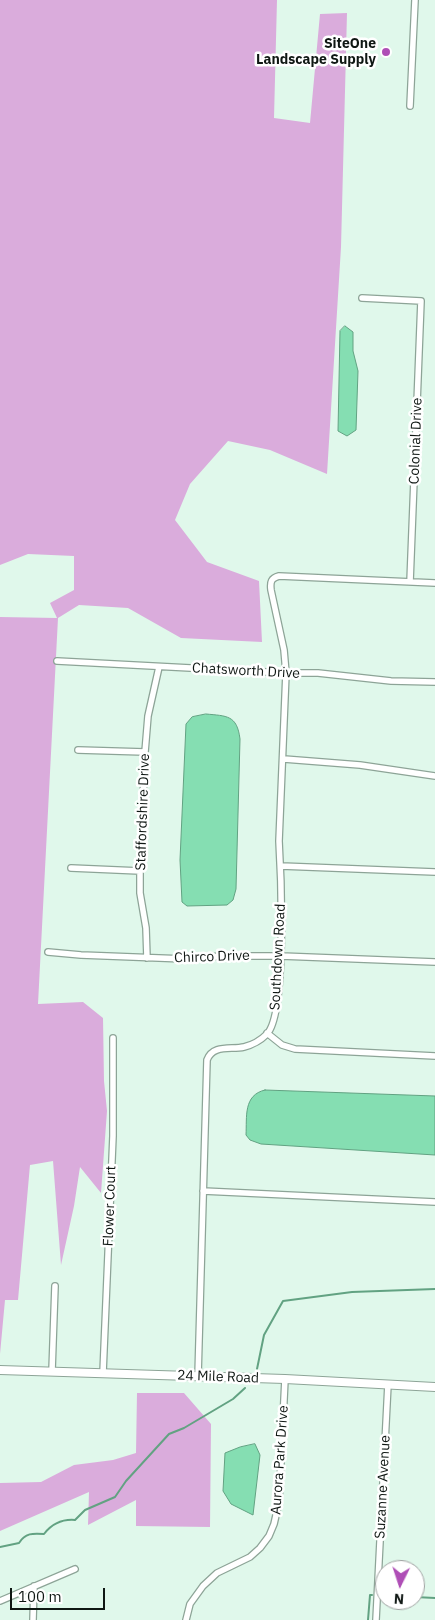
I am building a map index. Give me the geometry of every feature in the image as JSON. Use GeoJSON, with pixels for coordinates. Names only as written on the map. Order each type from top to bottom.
{"type":"FeatureCollection","features":[{"type":"Feature","properties":{"kind":"street"},"geometry":{"type":"LineString","coordinates":[[410,106],[415,0]]}},
{"type":"Feature","properties":{"kind":"street","name":"Colonial Drive"},"geometry":{"type":"LineString","coordinates":[[362,298],[421,301],[410,582]]}},
{"type":"Feature","properties":{"kind":"street","name":"Southdown Road"},"geometry":{"type":"LineString","coordinates":[[267,1033],[277,1009],[280,956],[281,866],[279,841],[284,759],[286,674],[284,650],[271,590],[271,580],[279,576],[289,576],[410,582]]}},
{"type":"Feature","properties":{"kind":"street"},"geometry":{"type":"LineString","coordinates":[[410,582],[435,583]]}},
{"type":"Feature","properties":{"kind":"street","name":"Chatsworth Drive"},"geometry":{"type":"LineString","coordinates":[[57,661],[435,682]]}},
{"type":"Feature","properties":{"kind":"street","name":"Staffordshire Drive"},"geometry":{"type":"LineString","coordinates":[[147,958],[147,941],[140,893],[140,871],[148,716],[159,667]]}},
{"type":"Feature","properties":{"kind":"street"},"geometry":{"type":"LineString","coordinates":[[78,750],[145,752]]}},
{"type":"Feature","properties":{"kind":"street"},"geometry":{"type":"LineString","coordinates":[[284,759],[360,765],[435,776]]}},
{"type":"Feature","properties":{"kind":"street"},"geometry":{"type":"LineString","coordinates":[[281,866],[435,872]]}},
{"type":"Feature","properties":{"kind":"street"},"geometry":{"type":"LineString","coordinates":[[71,868],[140,871]]}},
{"type":"Feature","properties":{"kind":"street","name":"Chirco Drive"},"geometry":{"type":"LineString","coordinates":[[48,952],[185,959],[221,956],[280,956],[435,962]]}},
{"type":"Feature","properties":{"kind":"street"},"geometry":{"type":"LineString","coordinates":[[198,1376],[206,1072],[209,1055],[221,1048],[247,1046],[267,1033],[282,1045],[295,1049],[435,1056]]}},
{"type":"Feature","properties":{"kind":"street","name":"Flower Court"},"geometry":{"type":"LineString","coordinates":[[103,1373],[112,1145],[113,1038]]}},
{"type":"Feature","properties":{"kind":"street"},"geometry":{"type":"LineString","coordinates":[[203,1191],[435,1202]]}},
{"type":"Feature","properties":{"kind":"street"},"geometry":{"type":"LineString","coordinates":[[52,1371],[55,1286]]}},
{"type":"Feature","properties":{"kind":"street","name":"24 Mile Road"},"geometry":{"type":"LineString","coordinates":[[0,1370],[285,1379],[435,1387]]}},
{"type":"Feature","properties":{"kind":"street","name":"Aurora Park Drive"},"geometry":{"type":"LineString","coordinates":[[186,1620],[190,1604],[203,1586],[217,1573],[250,1557],[265,1542],[274,1524],[280,1502],[285,1379]]}},
{"type":"Feature","properties":{"kind":"street","name":"Suzanne Avenue"},"geometry":{"type":"LineString","coordinates":[[376,1620],[388,1384]]}},
{"type":"Feature","properties":{"kind":"street"},"geometry":{"type":"LineString","coordinates":[[0,1601],[75,1570]]}},
{"type":"Feature","properties":{"kind":"street"},"geometry":{"type":"LineString","coordinates":[[33,1620],[34,1586]]}},
{"type":"Feature","properties":{"kind":"shaded area"},"geometry":{"type":"Polygon","coordinates":[[[0,0],[277,0],[274,118],[310,123],[320,14],[347,13],[341,247],[327,474],[270,450],[228,441],[190,484],[175,520],[207,562],[259,581],[262,642],[181,638],[128,608],[79,605],[58,618],[38,1004],[83,1002],[103,1018],[104,1081],[107,1111],[101,1193],[80,1167],[74,1206],[61,1265],[53,1161],[30,1165],[18,1300],[5,1300],[0,1354],[0,617],[57,618],[50,603],[74,590],[74,556],[28,554],[0,565],[0,0]]]}},
{"type":"Feature","properties":{"kind":"shaded area"},"geometry":{"type":"Polygon","coordinates":[[[345,326],[353,332],[353,351],[358,371],[356,430],[347,436],[338,431],[340,331],[345,326]]]}},
{"type":"Feature","properties":{"kind":"shaded area"},"geometry":{"type":"Polygon","coordinates":[[[206,714],[230,718],[239,731],[236,889],[233,900],[227,905],[187,906],[182,902],[180,860],[186,724],[192,717],[206,714]]]}},
{"type":"Feature","properties":{"kind":"shaded area"},"geometry":{"type":"Polygon","coordinates":[[[265,1090],[435,1096],[435,1155],[261,1144],[250,1140],[246,1135],[248,1108],[253,1097],[265,1090]]]}},
{"type":"Feature","properties":{"kind":"shaded area"},"geometry":{"type":"Polygon","coordinates":[[[137,1393],[184,1393],[211,1424],[210,1527],[136,1526],[136,1500],[88,1525],[89,1492],[0,1531],[0,1483],[41,1482],[74,1465],[113,1460],[136,1453],[137,1393]]]}},
{"type":"Feature","properties":{"kind":"shaded area"},"geometry":{"type":"Polygon","coordinates":[[[255,1444],[260,1455],[253,1515],[231,1504],[223,1491],[225,1453],[255,1444]]]}},
{"type":"Feature","properties":{"kind":"waterway"},"geometry":{"type":"LineString","coordinates":[[257,1369],[264,1335],[283,1301],[352,1292],[435,1289]]}},
{"type":"Feature","properties":{"kind":"waterway"},"geometry":{"type":"LineString","coordinates":[[0,1547],[19,1543],[30,1534],[44,1534],[57,1523],[75,1520],[85,1510],[115,1497],[126,1481],[169,1434],[184,1428],[233,1399],[245,1388]]}},
{"type":"Feature","properties":{"kind":"waterway"},"geometry":{"type":"LineString","coordinates":[[368,1620],[370,1595],[372,1595]]}},
{"type":"Feature","properties":{"kind":"waterway"},"geometry":{"type":"LineString","coordinates":[[425,1598],[435,1598]]}},
{"type":"Feature","properties":{"kind":"place","name":"SiteOne Landscape Supply"},"geometry":{"type":"Point","coordinates":[386,52]}}]}
